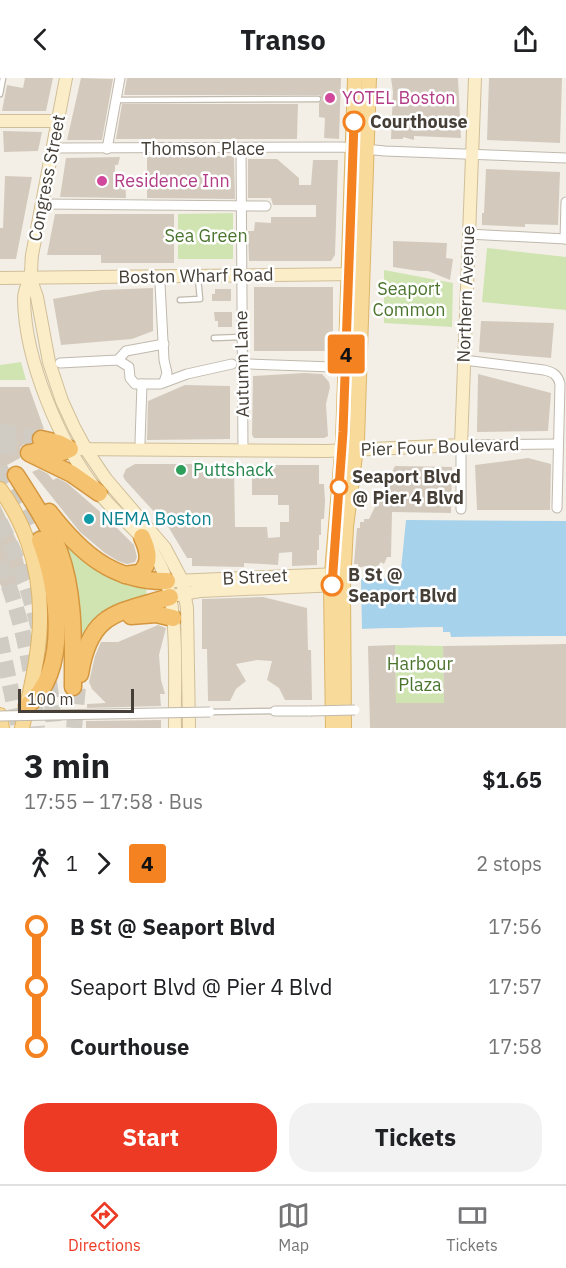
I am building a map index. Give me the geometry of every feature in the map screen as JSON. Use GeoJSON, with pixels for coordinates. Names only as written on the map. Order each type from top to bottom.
{"type":"FeatureCollection","features":[{"type":"Feature","properties":{"kind":"highway"},"geometry":{"type":"LineString","coordinates":[[70,449],[57,454],[34,447],[73,475],[102,500]]}},
{"type":"Feature","properties":{"kind":"highway"},"geometry":{"type":"LineString","coordinates":[[17,474],[78,547],[101,564],[125,575],[176,588],[108,617],[93,632],[75,687],[71,612],[65,569],[45,522],[17,474]]}},
{"type":"Feature","properties":{"kind":"highway"},"geometry":{"type":"LineString","coordinates":[[125,575],[139,573],[147,565],[148,555],[142,537]]}},
{"type":"Feature","properties":{"kind":"highway"},"geometry":{"type":"LineString","coordinates":[[27,706],[39,693],[48,676],[56,635],[54,584],[40,540]]}},
{"type":"Feature","properties":{"kind":"highway"},"geometry":{"type":"LineString","coordinates":[[85,652],[93,637],[117,621],[147,614],[173,618]]}},
{"type":"Feature","properties":{"kind":"main road","name":"Congress Street"},"geometry":{"type":"LineString","coordinates":[[66,78],[30,277],[25,289],[24,301],[30,345],[46,399],[70,449],[102,500],[142,537],[187,608],[189,728]]}},
{"type":"Feature","properties":{"kind":"main road"},"geometry":{"type":"LineString","coordinates":[[355,78],[360,149]]}},
{"type":"Feature","properties":{"kind":"main road"},"geometry":{"type":"LineString","coordinates":[[333,728],[338,580],[348,514],[360,149],[369,78]]}},
{"type":"Feature","properties":{"kind":"main road","name":"Northern Avenue"},"geometry":{"type":"LineString","coordinates":[[461,445],[474,78]]}},
{"type":"Feature","properties":{"kind":"main road"},"geometry":{"type":"LineString","coordinates":[[0,121],[58,121]]}},
{"type":"Feature","properties":{"kind":"main road","name":"Boston Wharf Road"},"geometry":{"type":"LineString","coordinates":[[0,278],[356,274]]}},
{"type":"Feature","properties":{"kind":"main road","name":"Congress Street"},"geometry":{"type":"LineString","coordinates":[[30,277],[37,297],[45,346],[58,389],[87,451],[131,510],[162,543],[176,588],[173,618],[175,728]]}},
{"type":"Feature","properties":{"kind":"main road","name":"Pier Four Boulevard"},"geometry":{"type":"LineString","coordinates":[[70,449],[87,451],[349,450],[461,445]]}},
{"type":"Feature","properties":{"kind":"main road"},"geometry":{"type":"LineString","coordinates":[[0,489],[25,534],[36,567],[40,592],[40,636],[22,728]]}},
{"type":"Feature","properties":{"kind":"main road"},"geometry":{"type":"LineString","coordinates":[[102,500],[115,498],[131,510]]}},
{"type":"Feature","properties":{"kind":"main road"},"geometry":{"type":"LineString","coordinates":[[338,580],[344,728]]}},
{"type":"Feature","properties":{"kind":"main road","name":"B Street"},"geometry":{"type":"LineString","coordinates":[[176,588],[200,591],[338,580]]}},
{"type":"Feature","properties":{"kind":"main road"},"geometry":{"type":"LineString","coordinates":[[2,728],[0,715],[13,713],[27,706]]}},
{"type":"Feature","properties":{"kind":"main road"},"geometry":{"type":"LineString","coordinates":[[27,706],[30,728]]}},
{"type":"Feature","properties":{"kind":"street"},"geometry":{"type":"LineString","coordinates":[[107,149],[120,78]]}},
{"type":"Feature","properties":{"kind":"street","name":"Thomson Place"},"geometry":{"type":"LineString","coordinates":[[53,148],[360,149],[566,158]]}},
{"type":"Feature","properties":{"kind":"street","name":"Autumn Lane"},"geometry":{"type":"LineString","coordinates":[[241,148],[243,451]]}},
{"type":"Feature","properties":{"kind":"street"},"geometry":{"type":"LineString","coordinates":[[468,234],[565,239],[566,202]]}},
{"type":"Feature","properties":{"kind":"street"},"geometry":{"type":"LineString","coordinates":[[42,204],[114,209],[266,206]]}},
{"type":"Feature","properties":{"kind":"street"},"geometry":{"type":"LineString","coordinates":[[160,284],[167,373],[164,382]]}},
{"type":"Feature","properties":{"kind":"street"},"geometry":{"type":"LineString","coordinates":[[118,360],[126,351],[164,344]]}},
{"type":"Feature","properties":{"kind":"street"},"geometry":{"type":"LineString","coordinates":[[60,363],[118,360],[129,367],[130,378],[135,384],[164,382],[232,364]]}},
{"type":"Feature","properties":{"kind":"street"},"geometry":{"type":"LineString","coordinates":[[464,360],[545,371],[556,375],[560,384],[557,508]]}},
{"type":"Feature","properties":{"kind":"street"},"geometry":{"type":"LineString","coordinates":[[249,364],[333,367]]}},
{"type":"Feature","properties":{"kind":"street"},"geometry":{"type":"LineString","coordinates":[[140,442],[142,384]]}},
{"type":"Feature","properties":{"kind":"street","name":"Pier Four Boulevard"},"geometry":{"type":"LineString","coordinates":[[461,445],[558,444]]}},
{"type":"Feature","properties":{"kind":"street","name":"Northern Avenue"},"geometry":{"type":"LineString","coordinates":[[461,445],[461,509]]}},
{"type":"Feature","properties":{"kind":"street"},"geometry":{"type":"LineString","coordinates":[[274,711],[355,710]]}},
{"type":"Feature","properties":{"kind":"street"},"geometry":{"type":"LineString","coordinates":[[0,715],[210,712]]}},
{"type":"Feature","properties":{"kind":"lane"},"geometry":{"type":"LineString","coordinates":[[0,94],[3,78]]}},
{"type":"Feature","properties":{"kind":"lane"},"geometry":{"type":"LineString","coordinates":[[116,100],[318,99]]}},
{"type":"Feature","properties":{"kind":"lane"},"geometry":{"type":"LineString","coordinates":[[180,300],[200,298],[198,276]]}},
{"type":"Feature","properties":{"kind":"lane"},"geometry":{"type":"LineString","coordinates":[[214,338],[241,337]]}},
{"type":"Feature","properties":{"kind":"lane"},"geometry":{"type":"LineString","coordinates":[[210,712],[274,711]]}},
{"type":"Feature","properties":{"kind":"green space","name":"Sea Green"},"geometry":{"type":"Polygon","coordinates":[[[233,213],[233,259],[178,259],[178,214],[233,213]]]}},
{"type":"Feature","properties":{"kind":"green space"},"geometry":{"type":"Polygon","coordinates":[[[487,248],[566,257],[566,310],[482,302],[487,248]]]}},
{"type":"Feature","properties":{"kind":"green space","name":"Seaport Common"},"geometry":{"type":"Polygon","coordinates":[[[384,270],[453,283],[452,327],[384,323],[384,270]]]}},
{"type":"Feature","properties":{"kind":"green space"},"geometry":{"type":"Polygon","coordinates":[[[21,362],[26,380],[0,380],[0,365],[21,362]]]}},
{"type":"Feature","properties":{"kind":"green space"},"geometry":{"type":"Polygon","coordinates":[[[63,540],[146,587],[147,597],[81,646],[63,540]]]}},
{"type":"Feature","properties":{"kind":"green space","name":"Harbour Plaza"},"geometry":{"type":"Polygon","coordinates":[[[395,645],[443,646],[444,703],[396,703],[395,645]]]}},
{"type":"Feature","properties":{"kind":"water"},"geometry":{"type":"Polygon","coordinates":[[[406,520],[566,521],[566,636],[450,637],[450,632],[443,632],[442,627],[362,629],[361,578],[400,579],[406,520]]]}},
{"type":"Feature","properties":{"kind":"pier"},"geometry":{"type":"Polygon","coordinates":[[[443,627],[443,632],[450,632],[451,637],[566,636],[566,639],[450,640],[447,635],[441,634],[440,630],[362,632],[359,629],[443,627]]]}},
{"type":"Feature","properties":{"kind":"building"},"geometry":{"type":"Polygon","coordinates":[[[25,78],[53,78],[46,111],[2,111],[7,85],[23,88],[25,78]]]}},
{"type":"Feature","properties":{"kind":"building"},"geometry":{"type":"Polygon","coordinates":[[[81,78],[113,79],[102,140],[67,140],[81,78]]]}},
{"type":"Feature","properties":{"kind":"building"},"geometry":{"type":"Polygon","coordinates":[[[127,78],[341,78],[339,139],[324,138],[325,118],[319,117],[319,103],[322,100],[320,95],[124,95],[127,78]]]}},
{"type":"Feature","properties":{"kind":"building"},"geometry":{"type":"Polygon","coordinates":[[[391,78],[458,78],[461,138],[414,136],[414,140],[403,137],[403,139],[391,139],[393,92],[391,78]]]}},
{"type":"Feature","properties":{"kind":"building"},"geometry":{"type":"Polygon","coordinates":[[[489,78],[562,78],[560,143],[487,140],[489,78]]]}},
{"type":"Feature","properties":{"kind":"building"},"geometry":{"type":"Polygon","coordinates":[[[122,104],[298,104],[297,139],[116,139],[122,104]]]}},
{"type":"Feature","properties":{"kind":"building"},"geometry":{"type":"Polygon","coordinates":[[[3,131],[42,132],[38,151],[4,152],[3,131]]]}},
{"type":"Feature","properties":{"kind":"building"},"geometry":{"type":"Polygon","coordinates":[[[234,156],[235,199],[147,198],[147,157],[234,156]]]}},
{"type":"Feature","properties":{"kind":"building"},"geometry":{"type":"Polygon","coordinates":[[[120,157],[118,165],[115,165],[115,178],[125,178],[126,198],[60,197],[66,158],[120,157]]]}},
{"type":"Feature","properties":{"kind":"building"},"geometry":{"type":"Polygon","coordinates":[[[248,159],[277,159],[299,178],[299,185],[311,185],[313,160],[338,160],[335,255],[331,261],[249,261],[248,231],[254,231],[255,222],[271,223],[271,217],[316,217],[316,205],[273,205],[271,198],[248,198],[248,159]]]}},
{"type":"Feature","properties":{"kind":"building"},"geometry":{"type":"Polygon","coordinates":[[[486,169],[560,172],[558,225],[525,224],[525,227],[482,225],[486,169]]]}},
{"type":"Feature","properties":{"kind":"building"},"geometry":{"type":"Polygon","coordinates":[[[5,176],[32,177],[16,259],[0,259],[0,228],[3,228],[5,176]]]}},
{"type":"Feature","properties":{"kind":"building"},"geometry":{"type":"Polygon","coordinates":[[[55,214],[174,214],[174,263],[101,263],[101,255],[47,255],[55,214]]]}},
{"type":"Feature","properties":{"kind":"building"},"geometry":{"type":"Polygon","coordinates":[[[393,241],[447,243],[446,258],[453,259],[450,280],[428,271],[393,267],[393,241]]]}},
{"type":"Feature","properties":{"kind":"building"},"geometry":{"type":"Polygon","coordinates":[[[254,287],[333,287],[333,351],[254,351],[254,287]]]}},
{"type":"Feature","properties":{"kind":"building"},"geometry":{"type":"Polygon","coordinates":[[[153,288],[153,331],[132,339],[61,345],[53,299],[102,290],[153,288]]]}},
{"type":"Feature","properties":{"kind":"building"},"geometry":{"type":"Polygon","coordinates":[[[215,289],[231,289],[231,301],[212,301],[215,289]]]}},
{"type":"Feature","properties":{"kind":"building"},"geometry":{"type":"Polygon","coordinates":[[[214,312],[232,312],[232,327],[218,327],[214,312]]]}},
{"type":"Feature","properties":{"kind":"building"},"geometry":{"type":"Polygon","coordinates":[[[481,321],[554,323],[551,358],[479,352],[481,321]]]}},
{"type":"Feature","properties":{"kind":"building"},"geometry":{"type":"Polygon","coordinates":[[[322,374],[329,382],[326,404],[328,436],[324,438],[254,438],[252,435],[253,376],[322,374]]]}},
{"type":"Feature","properties":{"kind":"building"},"geometry":{"type":"Polygon","coordinates":[[[478,374],[551,393],[548,431],[477,432],[478,374]]]}},
{"type":"Feature","properties":{"kind":"building"},"geometry":{"type":"Polygon","coordinates":[[[185,385],[230,386],[230,439],[147,440],[148,401],[185,385]]]}},
{"type":"Feature","properties":{"kind":"building"},"geometry":{"type":"Polygon","coordinates":[[[0,387],[29,387],[44,429],[34,431],[31,442],[20,448],[20,458],[0,469],[0,387]]]}},
{"type":"Feature","properties":{"kind":"building"},"geometry":{"type":"Polygon","coordinates":[[[528,458],[551,464],[550,510],[477,510],[475,465],[528,458]]]}},
{"type":"Feature","properties":{"kind":"building"},"geometry":{"type":"Polygon","coordinates":[[[135,464],[234,464],[235,527],[267,527],[268,538],[280,537],[280,522],[289,522],[289,505],[278,505],[278,495],[252,495],[252,465],[319,465],[319,484],[324,484],[325,501],[324,519],[321,519],[321,535],[319,535],[319,550],[317,550],[317,565],[292,566],[292,552],[279,553],[278,565],[244,563],[244,567],[192,566],[192,558],[187,558],[169,528],[125,480],[123,476],[126,469],[135,464]]]}},
{"type":"Feature","properties":{"kind":"building"},"geometry":{"type":"Polygon","coordinates":[[[395,466],[452,467],[451,513],[392,512],[391,557],[387,557],[384,564],[381,562],[376,568],[374,566],[367,569],[366,566],[358,568],[358,564],[354,564],[357,528],[360,528],[360,522],[364,522],[364,519],[369,519],[395,466]]]}},
{"type":"Feature","properties":{"kind":"building","name":"NEMA Boston"},"geometry":{"type":"Polygon","coordinates":[[[39,469],[53,480],[57,478],[67,483],[105,516],[134,545],[137,557],[135,562],[127,564],[118,561],[80,532],[32,472],[39,469]]]}},
{"type":"Feature","properties":{"kind":"building"},"geometry":{"type":"Polygon","coordinates":[[[0,505],[20,548],[28,580],[15,586],[17,589],[6,594],[0,584],[0,505]]]}},
{"type":"Feature","properties":{"kind":"building"},"geometry":{"type":"Polygon","coordinates":[[[263,597],[307,608],[312,700],[285,700],[279,688],[267,680],[272,661],[257,660],[236,664],[246,681],[236,689],[230,701],[208,701],[207,649],[202,649],[202,599],[263,597]]]}},
{"type":"Feature","properties":{"kind":"building"},"geometry":{"type":"Polygon","coordinates":[[[158,625],[166,628],[159,655],[161,680],[165,694],[160,694],[161,706],[87,708],[87,704],[106,703],[92,689],[89,682],[101,642],[118,642],[158,625]]]}},
{"type":"Feature","properties":{"kind":"building"},"geometry":{"type":"Polygon","coordinates":[[[566,644],[566,728],[370,728],[368,646],[395,645],[396,703],[444,703],[443,646],[566,644]]]}},
{"type":"Feature","properties":{"kind":"building"},"geometry":{"type":"Polygon","coordinates":[[[161,720],[161,728],[86,728],[86,721],[161,720]]]}},
{"type":"Feature","properties":{"kind":"tunnel"},"geometry":{"type":"LineString","coordinates":[[0,431],[41,439]]}},
{"type":"Feature","properties":{"kind":"tunnel"},"geometry":{"type":"LineString","coordinates":[[0,445],[32,450]]}},
{"type":"Feature","properties":{"kind":"tunnel"},"geometry":{"type":"LineString","coordinates":[[0,469],[22,503],[40,540]]}},
{"type":"Feature","properties":{"kind":"tunnel"},"geometry":{"type":"LineString","coordinates":[[0,522],[21,571],[37,622],[48,675],[54,728]]}},
{"type":"Feature","properties":{"kind":"tunnel"},"geometry":{"type":"LineString","coordinates":[[0,563],[25,644],[33,686],[37,728]]}},
{"type":"Feature","properties":{"kind":"tunnel"},"geometry":{"type":"LineString","coordinates":[[0,638],[19,728]]}},
{"type":"Feature","properties":{"kind":"tunnel"},"geometry":{"type":"LineString","coordinates":[[74,728],[78,687]]}},
{"type":"Feature","properties":{"kind":"bus line","name":"4"},"geometry":{"type":"LineString","coordinates":[[332,585],[343,432],[354,122]]}},
{"type":"Feature","properties":{"kind":"place","name":"YOTEL Boston"},"geometry":{"type":"Point","coordinates":[330,98]}},
{"type":"Feature","properties":{"kind":"place","name":"Courthouse"},"geometry":{"type":"Point","coordinates":[354,122]}},
{"type":"Feature","properties":{"kind":"place","name":"Residence Inn"},"geometry":{"type":"Point","coordinates":[102,181]}},
{"type":"Feature","properties":{"kind":"place","name":"Puttshack"},"geometry":{"type":"Point","coordinates":[181,470]}},
{"type":"Feature","properties":{"kind":"place","name":"Seaport Blvd @ Pier 4 Blvd"},"geometry":{"type":"Point","coordinates":[339,487]}},
{"type":"Feature","properties":{"kind":"place","name":"NEMA Boston"},"geometry":{"type":"Point","coordinates":[89,519]}},
{"type":"Feature","properties":{"kind":"place","name":"B St @ Seaport Blvd"},"geometry":{"type":"Point","coordinates":[332,585]}}]}
